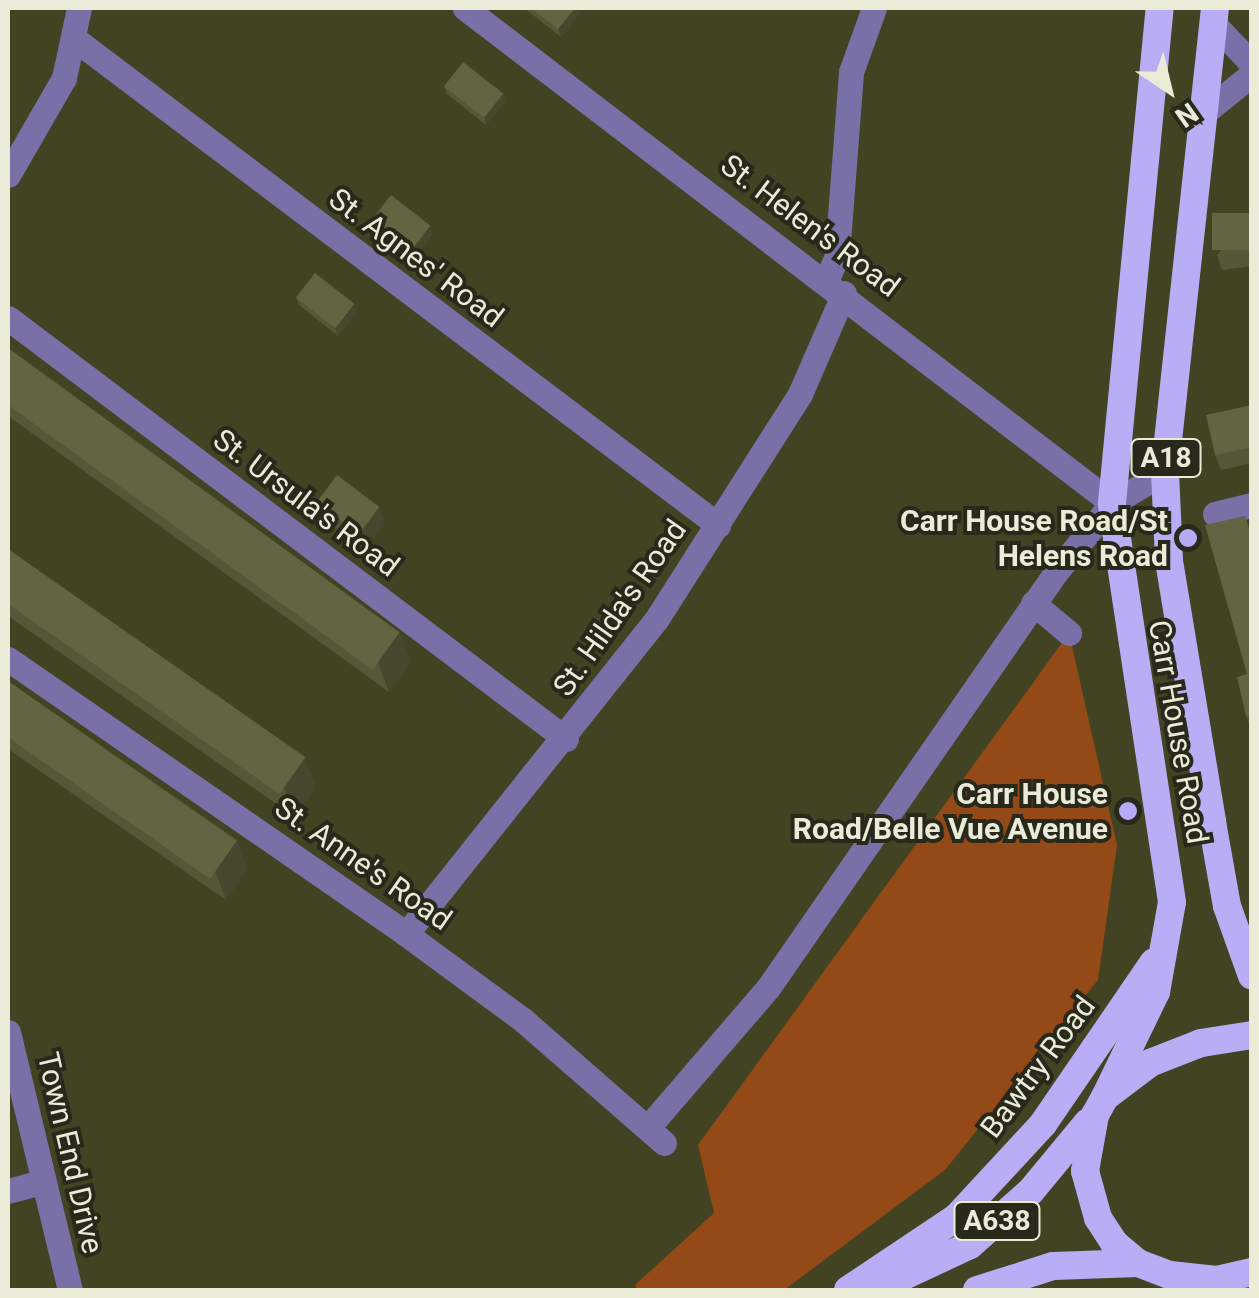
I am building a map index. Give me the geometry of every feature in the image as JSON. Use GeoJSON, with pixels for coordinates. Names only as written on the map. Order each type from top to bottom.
{"type":"FeatureCollection","features":[{"type":"Feature","properties":{"kind":"highway","name":"Carr House Road"},"geometry":{"type":"LineString","coordinates":[[1100,1106],[1156,992],[1167,939],[1168,846],[1126,629],[1112,503],[1160,8]]}},
{"type":"Feature","properties":{"kind":"highway","name":"Carr House Road"},"geometry":{"type":"LineString","coordinates":[[1213,15],[1165,472],[1169,561],[1224,890],[1252,976]]}},
{"type":"Feature","properties":{"kind":"highway","name":"Bawtry Road"},"geometry":{"type":"LineString","coordinates":[[848,1290],[957,1217],[1044,1124],[1167,939]]}},
{"type":"Feature","properties":{"kind":"highway"},"geometry":{"type":"LineString","coordinates":[[1252,1035],[1201,1042],[1150,1063],[1100,1106],[1085,1171],[1098,1218],[1114,1243],[1138,1263],[1180,1283],[1252,1272]]}},
{"type":"Feature","properties":{"kind":"highway","name":"A638"},"geometry":{"type":"LineString","coordinates":[[872,1290],[970,1245],[1031,1191],[1100,1106]]}},
{"type":"Feature","properties":{"kind":"highway","name":"A638"},"geometry":{"type":"LineString","coordinates":[[977,1290],[1053,1266],[1138,1263]]}},
{"type":"Feature","properties":{"kind":"street"},"geometry":{"type":"LineString","coordinates":[[8,174],[47,115],[76,40],[79,8]]}},
{"type":"Feature","properties":{"kind":"street","name":"St. Helen's Road"},"geometry":{"type":"LineString","coordinates":[[464,8],[836,286],[1112,503]]}},
{"type":"Feature","properties":{"kind":"street","name":"St. Hilda's Road"},"geometry":{"type":"LineString","coordinates":[[406,934],[566,739],[718,525],[800,394],[836,286],[851,72],[874,8]]}},
{"type":"Feature","properties":{"kind":"street"},"geometry":{"type":"LineString","coordinates":[[1213,15],[1252,64]]}},
{"type":"Feature","properties":{"kind":"street","name":"St. Agnes' Road"},"geometry":{"type":"LineString","coordinates":[[76,40],[718,525]]}},
{"type":"Feature","properties":{"kind":"street"},"geometry":{"type":"LineString","coordinates":[[1200,116],[1252,74]]}},
{"type":"Feature","properties":{"kind":"street","name":"St. Ursula's Road"},"geometry":{"type":"LineString","coordinates":[[8,318],[566,739]]}},
{"type":"Feature","properties":{"kind":"street"},"geometry":{"type":"LineString","coordinates":[[1070,634],[1033,602],[1112,503],[1165,472]]}},
{"type":"Feature","properties":{"kind":"street"},"geometry":{"type":"LineString","coordinates":[[1214,514],[1252,506]]}},
{"type":"Feature","properties":{"kind":"street","name":"St. Anne's Road"},"geometry":{"type":"LineString","coordinates":[[8,659],[406,934],[657,1134],[768,988],[1033,602]]}},
{"type":"Feature","properties":{"kind":"street","name":"Town End Drive"},"geometry":{"type":"LineString","coordinates":[[8,1032],[70,1290]]}},
{"type":"Feature","properties":{"kind":"street"},"geometry":{"type":"LineString","coordinates":[[8,1190],[42,1182]]}},
{"type":"Feature","properties":{"kind":"shaded area"},"geometry":{"type":"Polygon","coordinates":[[[1069,633],[1117,845],[1098,980],[945,1170],[784,1290],[637,1290],[635,1285],[714,1213],[698,1145],[1069,633]]]}},
{"type":"Feature","properties":{"kind":"building"},"geometry":{"type":"Polygon","coordinates":[[[531,8],[575,8],[558,29],[531,8]]]}},
{"type":"Feature","properties":{"kind":"building"},"geometry":{"type":"Polygon","coordinates":[[[463,62],[503,93],[484,118],[444,86],[463,62]]]}},
{"type":"Feature","properties":{"kind":"building"},"geometry":{"type":"Polygon","coordinates":[[[391,195],[430,226],[411,250],[372,219],[391,195]]]}},
{"type":"Feature","properties":{"kind":"building"},"geometry":{"type":"Polygon","coordinates":[[[1212,213],[1252,213],[1252,250],[1212,250],[1212,213]]]}},
{"type":"Feature","properties":{"kind":"building"},"geometry":{"type":"Polygon","coordinates":[[[315,273],[354,304],[335,328],[296,297],[315,273]]]}},
{"type":"Feature","properties":{"kind":"building"},"geometry":{"type":"Polygon","coordinates":[[[8,348],[400,632],[373,670],[8,405],[8,348]]]}},
{"type":"Feature","properties":{"kind":"building"},"geometry":{"type":"Polygon","coordinates":[[[1252,405],[1252,447],[1215,455],[1206,415],[1252,405]]]}},
{"type":"Feature","properties":{"kind":"building"},"geometry":{"type":"Polygon","coordinates":[[[337,475],[379,507],[359,534],[317,502],[337,475]]]}},
{"type":"Feature","properties":{"kind":"building"},"geometry":{"type":"Polygon","coordinates":[[[1245,516],[1252,538],[1252,715],[1246,716],[1237,677],[1247,674],[1205,525],[1245,516]]]}},
{"type":"Feature","properties":{"kind":"building"},"geometry":{"type":"Polygon","coordinates":[[[8,549],[305,757],[280,794],[8,604],[8,549]]]}},
{"type":"Feature","properties":{"kind":"building"},"geometry":{"type":"Polygon","coordinates":[[[8,681],[237,841],[210,879],[8,737],[8,681]]]}},
{"type":"Feature","properties":{"kind":"place","name":"Carr House Road/St Helens Road"},"geometry":{"type":"Point","coordinates":[1188,538]}},
{"type":"Feature","properties":{"kind":"place","name":"Carr House Road/Belle Vue Avenue"},"geometry":{"type":"Point","coordinates":[1128,811]}}]}
